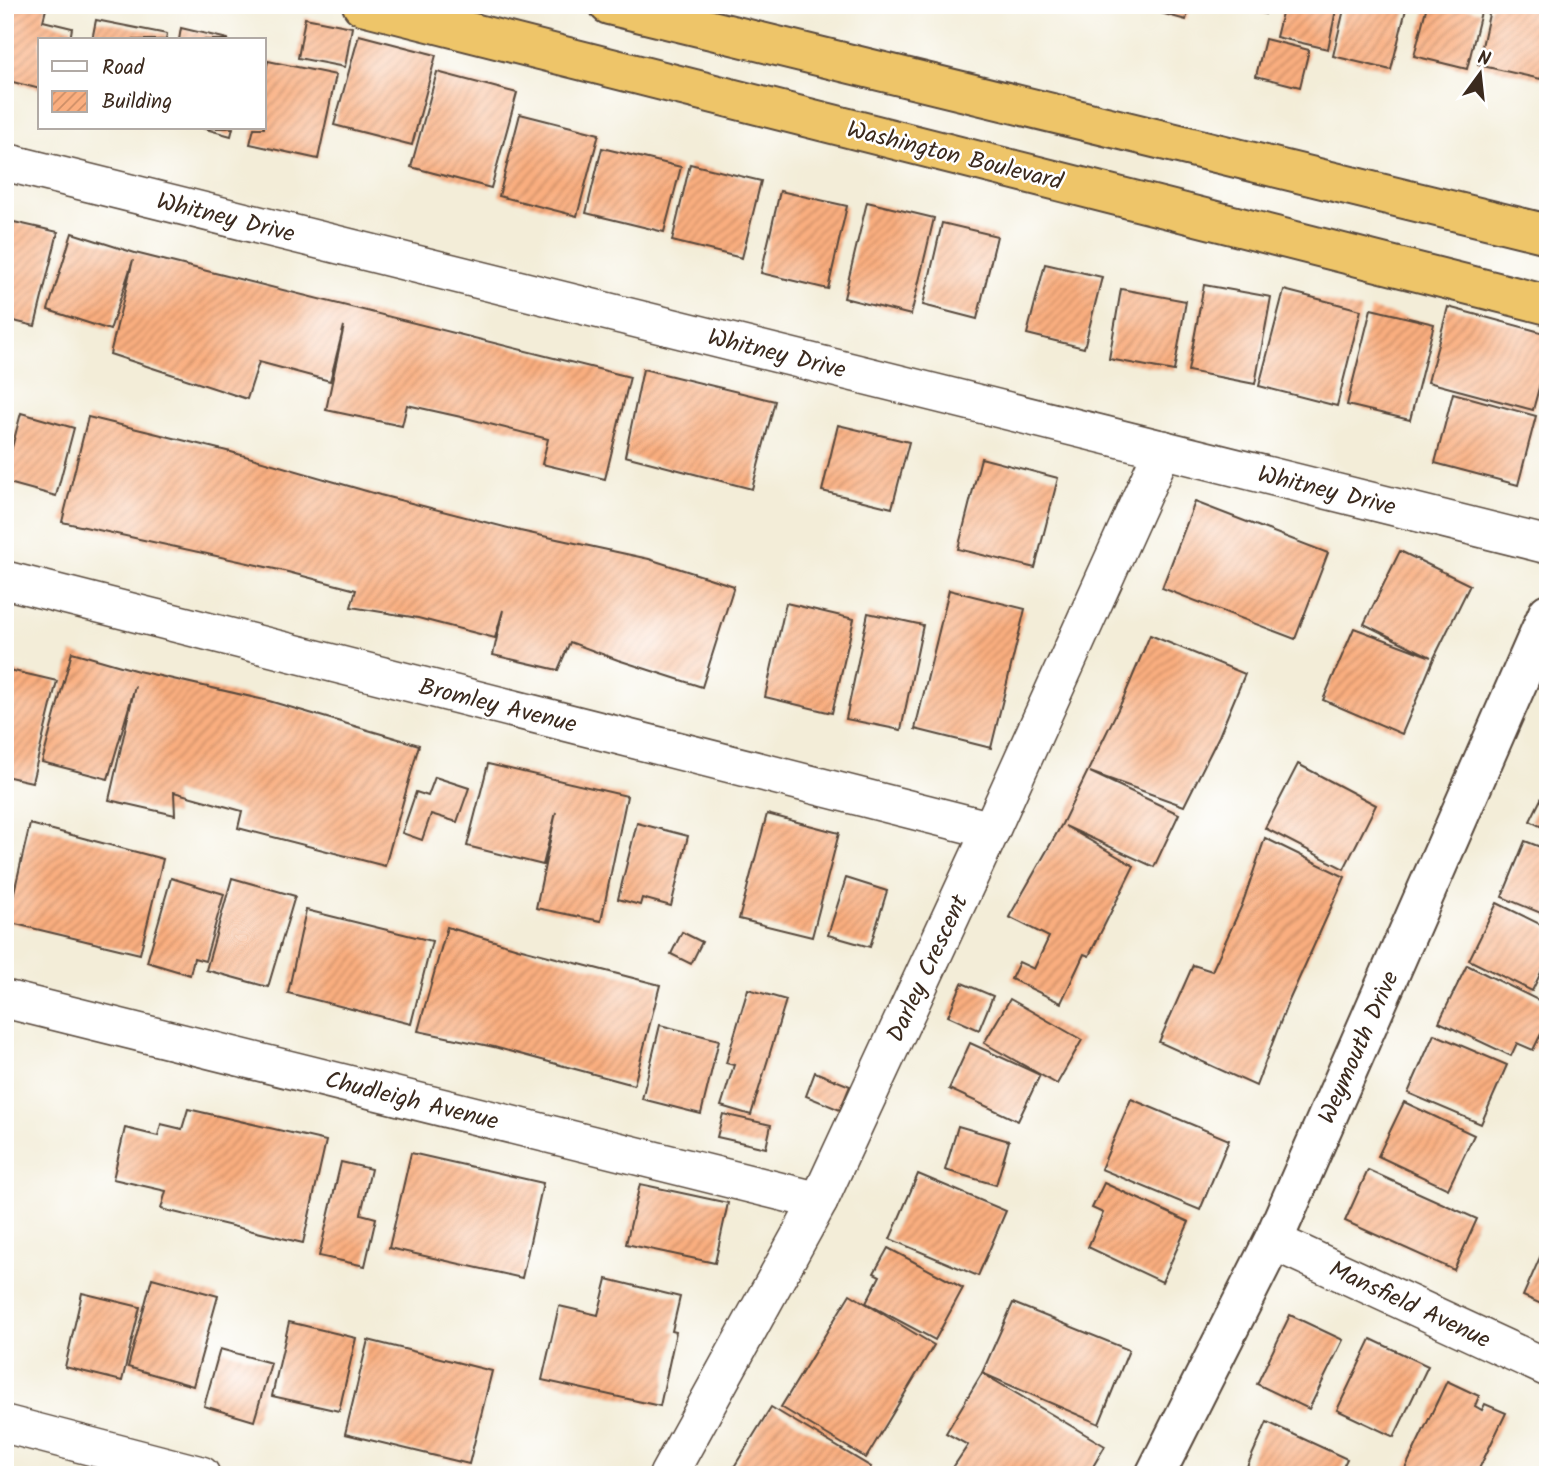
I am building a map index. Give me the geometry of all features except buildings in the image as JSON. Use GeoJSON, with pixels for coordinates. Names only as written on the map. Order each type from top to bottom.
{"type":"FeatureCollection","features":[{"type":"Feature","properties":{"kind":"highway","name":"Washington Boulevard"},"geometry":{"type":"LineString","coordinates":[[362,5],[1548,304]]}},
{"type":"Feature","properties":{"kind":"highway"},"geometry":{"type":"LineString","coordinates":[[609,5],[1548,234]]}},
{"type":"Feature","properties":{"kind":"street","name":"Whitney Drive"},"geometry":{"type":"LineString","coordinates":[[5,162],[1548,545]]}},
{"type":"Feature","properties":{"kind":"street","name":"Darley Crescent"},"geometry":{"type":"LineString","coordinates":[[668,1475],[819,1201],[1163,449]]}},
{"type":"Feature","properties":{"kind":"street","name":"Bromley Avenue"},"geometry":{"type":"LineString","coordinates":[[5,580],[990,830]]}},
{"type":"Feature","properties":{"kind":"street","name":"Weymouth Drive"},"geometry":{"type":"LineString","coordinates":[[1155,1475],[1273,1241],[1548,613]]}},
{"type":"Feature","properties":{"kind":"street","name":"Chudleigh Avenue"},"geometry":{"type":"LineString","coordinates":[[5,999],[819,1201]]}},
{"type":"Feature","properties":{"kind":"street","name":"Mansfield Avenue"},"geometry":{"type":"LineString","coordinates":[[1273,1241],[1548,1368]]}},
{"type":"Feature","properties":{"kind":"street"},"geometry":{"type":"LineString","coordinates":[[5,1424],[201,1475]]}}]}
